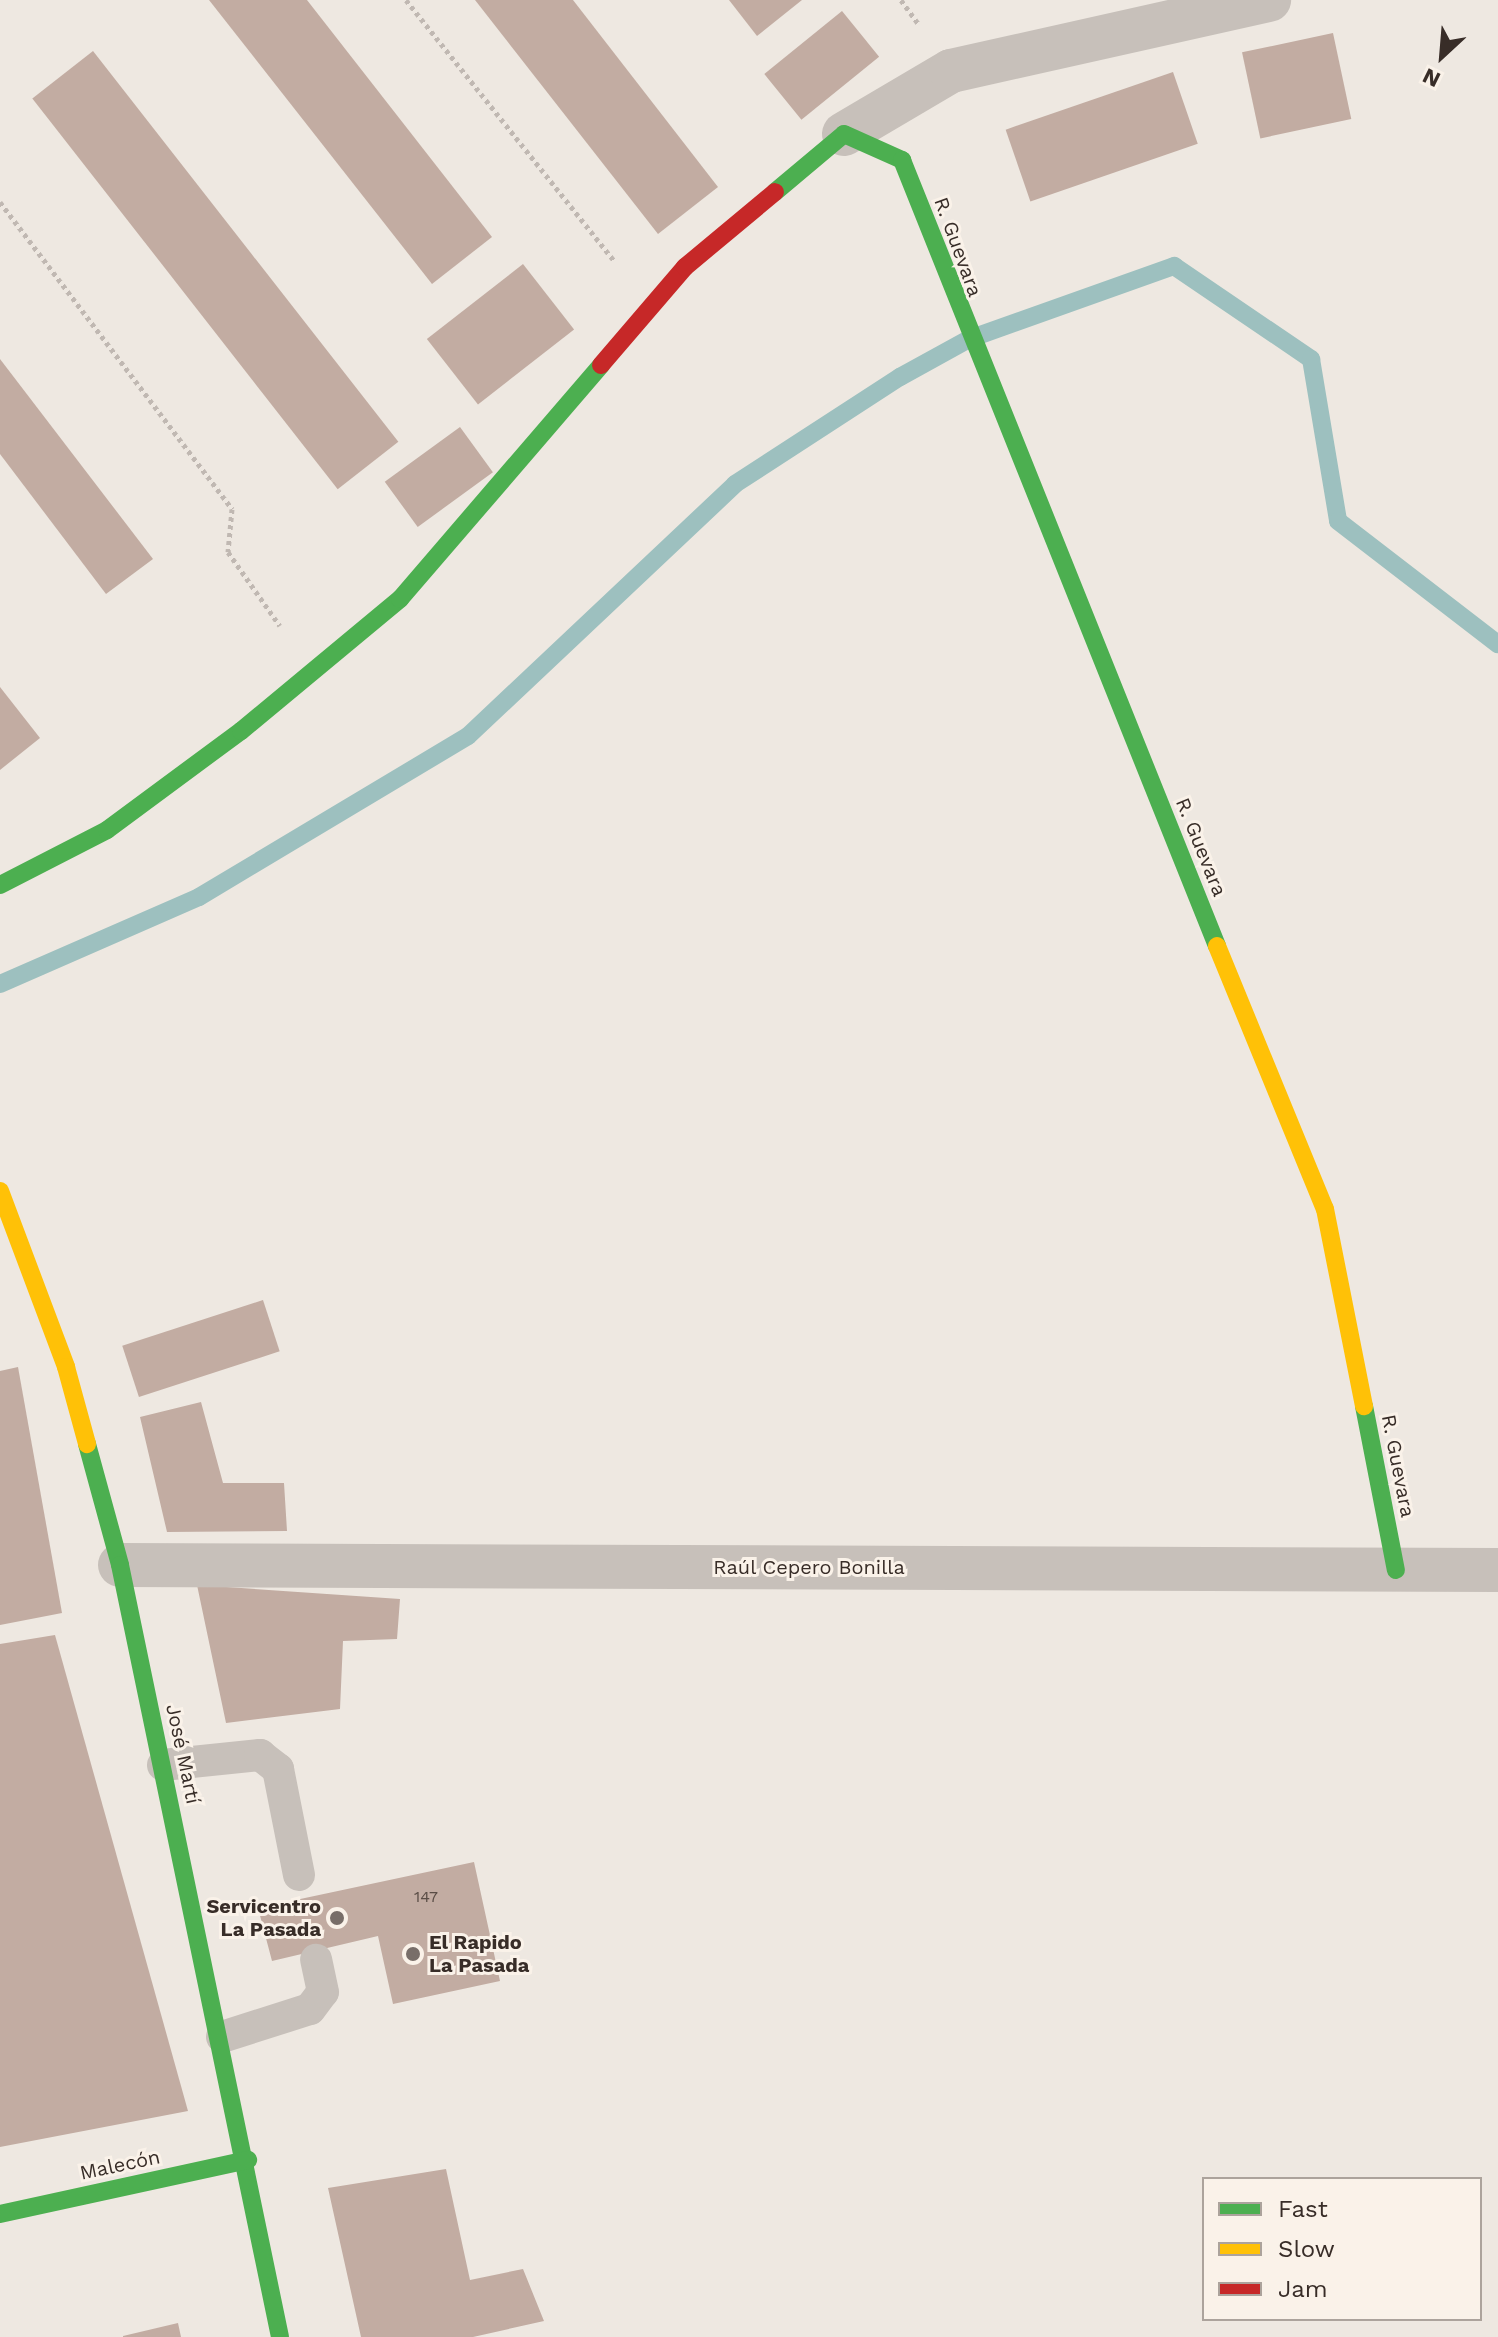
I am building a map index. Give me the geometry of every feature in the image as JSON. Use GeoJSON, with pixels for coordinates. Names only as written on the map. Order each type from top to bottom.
{"type":"FeatureCollection","features":[{"type":"Feature","properties":{"kind":"street"},"geometry":{"type":"LineString","coordinates":[[0,885],[107,830],[400,599],[685,267],[844,134],[951,71],[1269,0]]}},
{"type":"Feature","properties":{"kind":"street","name":"R. Guevara"},"geometry":{"type":"LineString","coordinates":[[844,134],[902,160],[969,339],[1325,1209],[1396,1570]]}},
{"type":"Feature","properties":{"kind":"street","name":"José Martí"},"geometry":{"type":"LineString","coordinates":[[0,1191],[66,1367],[120,1565],[248,2160],[280,2337]]}},
{"type":"Feature","properties":{"kind":"street","name":"Raúl Cepero Bonilla"},"geometry":{"type":"LineString","coordinates":[[120,1565],[1498,1570]]}},
{"type":"Feature","properties":{"kind":"street","name":"Malecón"},"geometry":{"type":"LineString","coordinates":[[0,2214],[248,2160]]}},
{"type":"Feature","properties":{"kind":"lane"},"geometry":{"type":"LineString","coordinates":[[163,1765],[260,1755],[278,1769],[299,1875]]}},
{"type":"Feature","properties":{"kind":"lane"},"geometry":{"type":"LineString","coordinates":[[222,2037],[310,2009],[323,1992],[316,1960]]}},
{"type":"Feature","properties":{"kind":"path"},"geometry":{"type":"LineString","coordinates":[[406,0],[651,307]]}},
{"type":"Feature","properties":{"kind":"path"},"geometry":{"type":"LineString","coordinates":[[0,202],[232,509],[228,552],[310,670]]}},
{"type":"Feature","properties":{"kind":"building"},"geometry":{"type":"Polygon","coordinates":[[[209,0],[307,0],[492,237],[432,284],[209,0]]]}},
{"type":"Feature","properties":{"kind":"building"},"geometry":{"type":"Polygon","coordinates":[[[475,0],[573,0],[718,187],[658,234],[475,0]]]}},
{"type":"Feature","properties":{"kind":"building"},"geometry":{"type":"Polygon","coordinates":[[[729,0],[802,0],[757,36],[729,0]]]}},
{"type":"Feature","properties":{"kind":"building"},"geometry":{"type":"Polygon","coordinates":[[[842,11],[879,57],[801,120],[764,74],[842,11]]]}},
{"type":"Feature","properties":{"kind":"building"},"geometry":{"type":"Polygon","coordinates":[[[1333,33],[1351,119],[1260,138],[1242,52],[1333,33]]]}},
{"type":"Feature","properties":{"kind":"building"},"geometry":{"type":"Polygon","coordinates":[[[93,51],[398,442],[338,489],[32,98],[93,51]]]}},
{"type":"Feature","properties":{"kind":"building"},"geometry":{"type":"Polygon","coordinates":[[[1173,72],[1198,144],[1030,201],[1006,130],[1173,72]]]}},
{"type":"Feature","properties":{"kind":"building"},"geometry":{"type":"Polygon","coordinates":[[[523,264],[574,329],[478,405],[427,339],[523,264]]]}},
{"type":"Feature","properties":{"kind":"building"},"geometry":{"type":"Polygon","coordinates":[[[0,359],[153,559],[106,594],[0,454],[0,359]]]}},
{"type":"Feature","properties":{"kind":"building"},"geometry":{"type":"Polygon","coordinates":[[[460,427],[493,472],[418,527],[385,482],[460,427]]]}},
{"type":"Feature","properties":{"kind":"building"},"geometry":{"type":"Polygon","coordinates":[[[0,687],[40,738],[0,770],[0,687]]]}},
{"type":"Feature","properties":{"kind":"building"},"geometry":{"type":"Polygon","coordinates":[[[263,1300],[280,1351],[139,1397],[122,1346],[263,1300]]]}},
{"type":"Feature","properties":{"kind":"building"},"geometry":{"type":"Polygon","coordinates":[[[18,1367],[62,1613],[0,1625],[0,1371],[18,1367]]]}},
{"type":"Feature","properties":{"kind":"building"},"geometry":{"type":"Polygon","coordinates":[[[201,1402],[223,1483],[284,1483],[287,1531],[167,1532],[140,1417],[201,1402]]]}},
{"type":"Feature","properties":{"kind":"building"},"geometry":{"type":"Polygon","coordinates":[[[197,1585],[400,1599],[397,1639],[343,1641],[340,1709],[226,1723],[197,1585]]]}},
{"type":"Feature","properties":{"kind":"building"},"geometry":{"type":"Polygon","coordinates":[[[55,1635],[188,2111],[0,2147],[0,1644],[55,1635]]]}},
{"type":"Feature","properties":{"kind":"building"},"geometry":{"type":"Polygon","coordinates":[[[474,1862],[500,1981],[393,2004],[378,1936],[272,1961],[258,1908],[474,1862]]]}},
{"type":"Feature","properties":{"kind":"building"},"geometry":{"type":"Polygon","coordinates":[[[446,2169],[470,2280],[523,2269],[544,2321],[473,2337],[361,2337],[328,2188],[446,2169]]]}},
{"type":"Feature","properties":{"kind":"building"},"geometry":{"type":"Polygon","coordinates":[[[178,2323],[181,2337],[123,2337],[123,2336],[178,2323]]]}},
{"type":"Feature","properties":{"kind":"waterway"},"geometry":{"type":"LineString","coordinates":[[0,984],[199,897],[468,736],[735,484],[900,377],[969,339],[1174,266],[1311,359],[1338,521],[1498,644]]}},
{"type":"Feature","properties":{"kind":"traffic: fast"},"geometry":{"type":"LineString","coordinates":[[775,192],[844,134],[902,160],[1217,946]]}},
{"type":"Feature","properties":{"kind":"traffic: fast"},"geometry":{"type":"LineString","coordinates":[[0,885],[107,830],[241,731],[400,599],[601,365]]}},
{"type":"Feature","properties":{"kind":"traffic: fast"},"geometry":{"type":"LineString","coordinates":[[1364,1406],[1396,1570]]}},
{"type":"Feature","properties":{"kind":"traffic: fast"},"geometry":{"type":"LineString","coordinates":[[87,1444],[120,1565],[280,2337]]}},
{"type":"Feature","properties":{"kind":"traffic: fast"},"geometry":{"type":"LineString","coordinates":[[0,2214],[248,2160]]}},
{"type":"Feature","properties":{"kind":"traffic: slow"},"geometry":{"type":"LineString","coordinates":[[1217,946],[1325,1209],[1364,1406]]}},
{"type":"Feature","properties":{"kind":"traffic: slow"},"geometry":{"type":"LineString","coordinates":[[0,1191],[66,1367],[87,1444]]}},
{"type":"Feature","properties":{"kind":"traffic: jam"},"geometry":{"type":"LineString","coordinates":[[601,365],[685,267],[775,192]]}},
{"type":"Feature","properties":{"kind":"place","name":"Servicentro La Pasada"},"geometry":{"type":"Point","coordinates":[337,1918]}},
{"type":"Feature","properties":{"kind":"place","name":"El Rapido La Pasada"},"geometry":{"type":"Point","coordinates":[413,1954]}}]}
